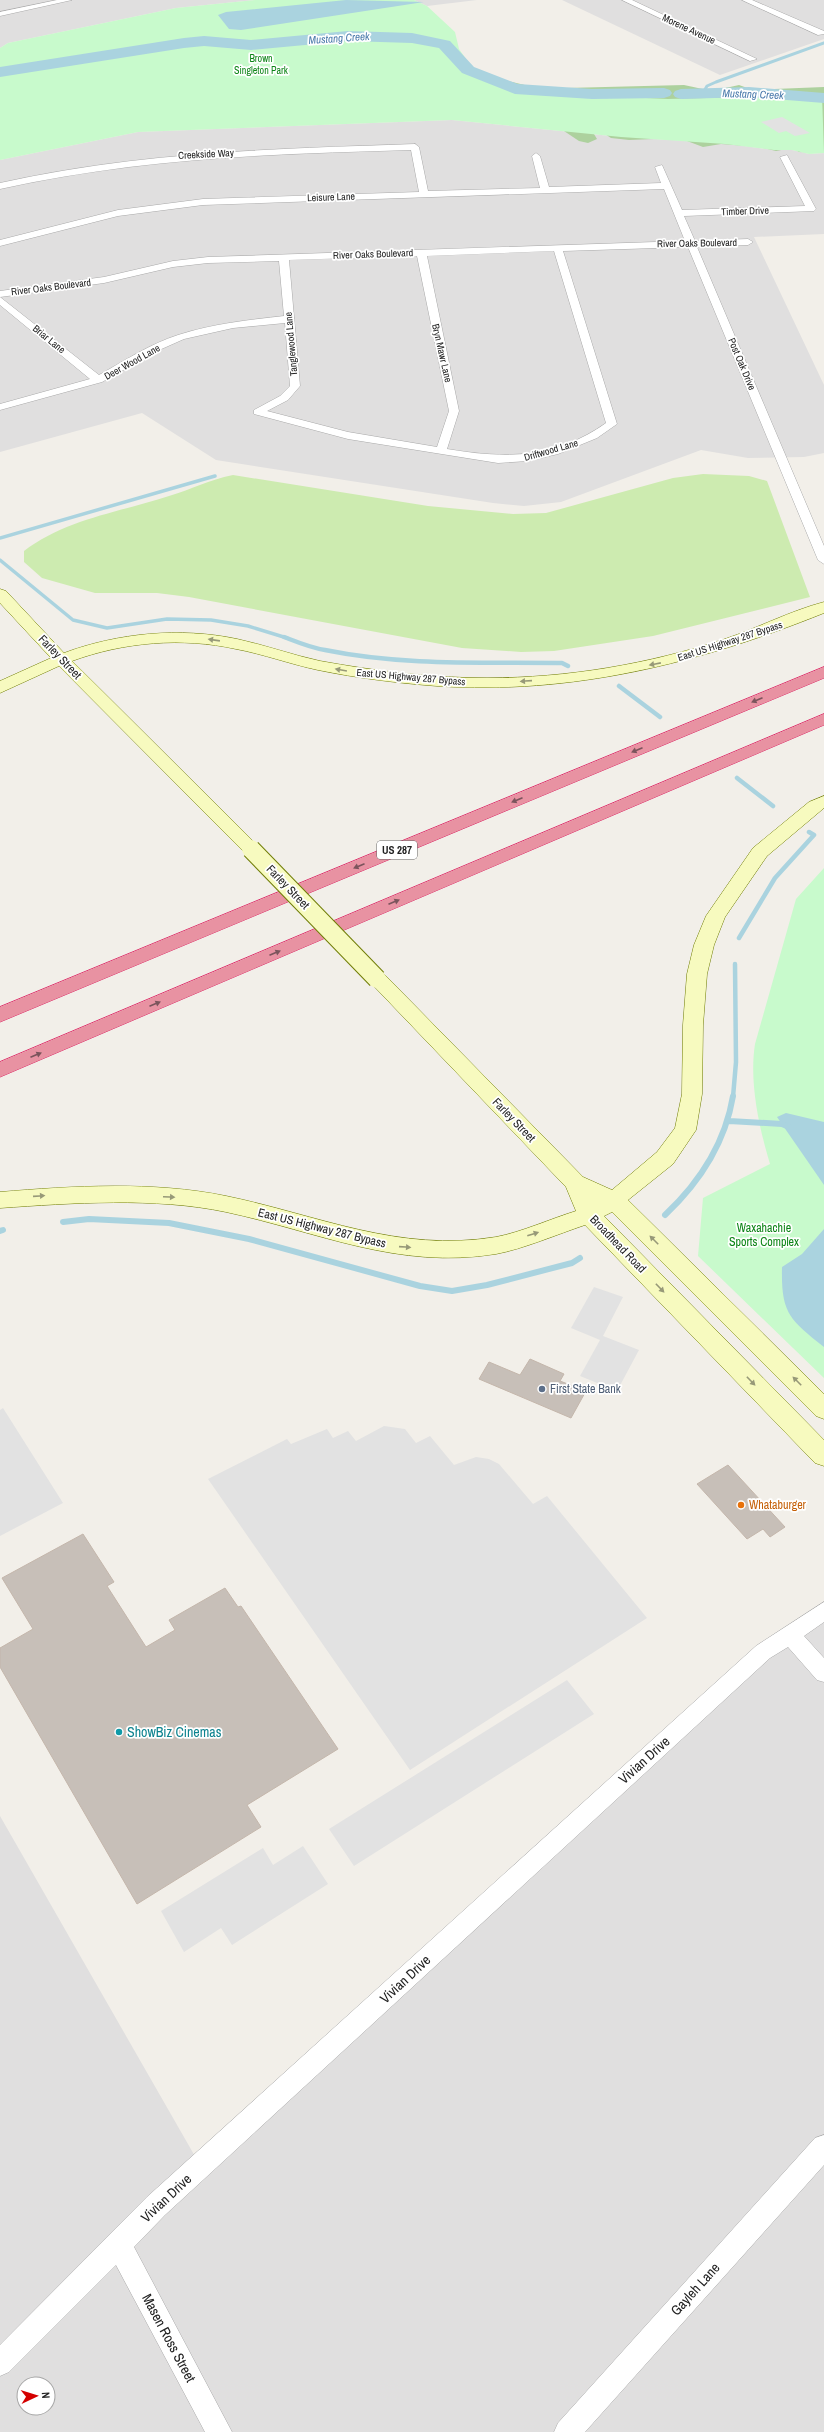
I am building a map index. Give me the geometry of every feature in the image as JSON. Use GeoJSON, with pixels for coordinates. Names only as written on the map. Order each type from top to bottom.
{"type":"FeatureCollection","features":[{"type":"Feature","properties":{"kind":"highway"},"geometry":{"type":"LineString","coordinates":[[793,685],[824,668]]}},
{"type":"Feature","properties":{"kind":"highway","name":"US 287"},"geometry":{"type":"LineString","coordinates":[[0,1015],[824,672]]}},
{"type":"Feature","properties":{"kind":"highway"},"geometry":{"type":"LineString","coordinates":[[0,1070],[824,719]]}},
{"type":"Feature","properties":{"kind":"highway"},"geometry":{"type":"LineString","coordinates":[[777,738],[824,728]]}},
{"type":"Feature","properties":{"kind":"main road","name":"Farley Street"},"geometry":{"type":"LineString","coordinates":[[0,594],[62,660],[251,849],[575,1183]]}},
{"type":"Feature","properties":{"kind":"main road","name":"East US Highway 287 Bypass"},"geometry":{"type":"LineString","coordinates":[[0,688],[12,680],[92,649],[119,643],[170,638],[202,638],[228,642],[299,661],[360,673],[438,681],[520,682],[606,674],[660,663],[706,651],[788,622],[824,607]]}},
{"type":"Feature","properties":{"kind":"main road","name":"East US Highway 287 Bypass"},"geometry":{"type":"LineString","coordinates":[[0,1200],[80,1194],[185,1198],[226,1204],[365,1241],[396,1246],[450,1250],[497,1245],[590,1216],[614,1200],[665,1158],[685,1130],[692,1094],[694,1066],[693,1025],[697,974],[704,945],[716,916],[760,852],[815,806],[824,801]]}},
{"type":"Feature","properties":{"kind":"main road","name":"Broadhead Road"},"geometry":{"type":"LineString","coordinates":[[575,1183],[614,1200],[824,1409]]}},
{"type":"Feature","properties":{"kind":"main road","name":"Broadhead Road"},"geometry":{"type":"LineString","coordinates":[[575,1183],[590,1216],[824,1456]]}},
{"type":"Feature","properties":{"kind":"street"},"geometry":{"type":"LineString","coordinates":[[0,14],[65,0]]}},
{"type":"Feature","properties":{"kind":"street","name":"Morene Avenue"},"geometry":{"type":"LineString","coordinates":[[626,0],[753,59]]}},
{"type":"Feature","properties":{"kind":"street"},"geometry":{"type":"LineString","coordinates":[[746,0],[821,33]]}},
{"type":"Feature","properties":{"kind":"street","name":"Creekside Way"},"geometry":{"type":"LineString","coordinates":[[0,186],[82,168],[178,156],[415,147],[424,194]]}},
{"type":"Feature","properties":{"kind":"street"},"geometry":{"type":"LineString","coordinates":[[536,156],[545,190]]}},
{"type":"Feature","properties":{"kind":"street","name":"Timber Drive"},"geometry":{"type":"LineString","coordinates":[[679,213],[811,209],[784,157]]}},
{"type":"Feature","properties":{"kind":"street","name":"Post Oak Drive"},"geometry":{"type":"LineString","coordinates":[[659,167],[824,560]]}},
{"type":"Feature","properties":{"kind":"street","name":"Leisure Lane"},"geometry":{"type":"LineString","coordinates":[[0,243],[118,213],[178,204],[667,186]]}},
{"type":"Feature","properties":{"kind":"street","name":"River Oaks Boulevard"},"geometry":{"type":"LineString","coordinates":[[0,294],[104,280],[185,262],[557,247],[748,242]]}},
{"type":"Feature","properties":{"kind":"street","name":"Driftwood Lane"},"geometry":{"type":"LineString","coordinates":[[258,412],[293,424],[383,443],[488,458],[526,458],[590,438],[612,424],[557,247]]}},
{"type":"Feature","properties":{"kind":"street","name":"Bryn Mawr Lane"},"geometry":{"type":"LineString","coordinates":[[420,252],[454,412],[441,451]]}},
{"type":"Feature","properties":{"kind":"street","name":"Tanglewood Lane"},"geometry":{"type":"LineString","coordinates":[[258,412],[284,398],[295,386],[284,257]]}},
{"type":"Feature","properties":{"kind":"street","name":"Briar Lane"},"geometry":{"type":"LineString","coordinates":[[0,300],[98,380]]}},
{"type":"Feature","properties":{"kind":"street","name":"Deer Wood Lane"},"geometry":{"type":"LineString","coordinates":[[0,408],[98,380],[153,349],[181,337],[233,324],[290,319]]}},
{"type":"Feature","properties":{"kind":"street","name":"Vivian Drive"},"geometry":{"type":"LineString","coordinates":[[0,2363],[156,2206],[680,1726],[763,1652],[824,1611]]}},
{"type":"Feature","properties":{"kind":"street"},"geometry":{"type":"LineString","coordinates":[[790,1634],[824,1673]]}},
{"type":"Feature","properties":{"kind":"street","name":"Gayleh Lane"},"geometry":{"type":"LineString","coordinates":[[567,2432],[824,2147]]}},
{"type":"Feature","properties":{"kind":"street","name":"Masen Ross Street"},"geometry":{"type":"LineString","coordinates":[[118,2244],[219,2432]]}},
{"type":"Feature","properties":{"kind":"shaded area"},"geometry":{"type":"Polygon","coordinates":[[[0,0],[255,0],[176,8],[8,43],[0,48],[0,0]]]}},
{"type":"Feature","properties":{"kind":"shaded area"},"geometry":{"type":"Polygon","coordinates":[[[414,0],[477,0],[427,6],[414,0]]]}},
{"type":"Feature","properties":{"kind":"shaded area"},"geometry":{"type":"Polygon","coordinates":[[[562,0],[824,0],[824,39],[720,75],[562,0]]]}},
{"type":"Feature","properties":{"kind":"shaded area"},"geometry":{"type":"Polygon","coordinates":[[[782,117],[810,133],[795,136],[786,131],[779,133],[761,122],[782,117]]]}},
{"type":"Feature","properties":{"kind":"shaded area"},"geometry":{"type":"Polygon","coordinates":[[[452,120],[621,137],[723,143],[774,150],[792,150],[809,154],[824,153],[824,234],[754,237],[824,385],[824,453],[804,457],[748,458],[701,450],[561,502],[524,506],[493,503],[216,460],[142,413],[0,452],[0,160],[138,132],[452,120]]]}},
{"type":"Feature","properties":{"kind":"shaded area"},"geometry":{"type":"Polygon","coordinates":[[[594,1287],[623,1297],[603,1336],[639,1350],[617,1391],[580,1376],[600,1340],[571,1328],[594,1287]]]}},
{"type":"Feature","properties":{"kind":"shaded area"},"geometry":{"type":"Polygon","coordinates":[[[3,1408],[63,1503],[0,1536],[0,1410],[3,1408]]]}},
{"type":"Feature","properties":{"kind":"shaded area"},"geometry":{"type":"Polygon","coordinates":[[[384,1426],[405,1429],[416,1443],[430,1436],[454,1465],[476,1457],[489,1459],[499,1464],[533,1504],[547,1496],[647,1618],[410,1770],[208,1479],[287,1439],[291,1444],[327,1429],[333,1438],[348,1431],[356,1441],[384,1426]]]}},
{"type":"Feature","properties":{"kind":"shaded area"},"geometry":{"type":"Polygon","coordinates":[[[824,1611],[824,2432],[0,2432],[0,1816],[200,2165],[680,1726],[824,1611]]]}},
{"type":"Feature","properties":{"kind":"shaded area"},"geometry":{"type":"Polygon","coordinates":[[[567,1680],[594,1714],[354,1866],[329,1829],[567,1680]]]}},
{"type":"Feature","properties":{"kind":"shaded area"},"geometry":{"type":"Polygon","coordinates":[[[303,1846],[328,1884],[232,1945],[221,1928],[184,1952],[161,1911],[263,1848],[273,1865],[303,1846]]]}},
{"type":"Feature","properties":{"kind":"green space","name":"Brown Singleton Park"},"geometry":{"type":"Polygon","coordinates":[[[255,0],[414,0],[427,6],[455,32],[459,49],[481,80],[517,92],[668,99],[822,95],[824,153],[809,154],[792,150],[774,150],[725,144],[621,137],[452,120],[138,132],[0,160],[0,48],[8,43],[176,8],[255,0]]]}},
{"type":"Feature","properties":{"kind":"green space"},"geometry":{"type":"Polygon","coordinates":[[[487,76],[533,87],[566,88],[684,85],[712,91],[739,85],[753,90],[824,87],[824,153],[799,152],[792,148],[776,151],[759,147],[721,144],[703,147],[679,138],[629,140],[611,138],[602,132],[594,134],[597,139],[588,143],[579,141],[558,127],[521,91],[482,78],[487,76]]]}},
{"type":"Feature","properties":{"kind":"green space"},"geometry":{"type":"Polygon","coordinates":[[[703,474],[749,476],[767,481],[810,597],[653,636],[554,651],[521,652],[462,648],[189,597],[157,593],[95,593],[42,578],[24,562],[24,551],[57,531],[94,518],[169,496],[216,479],[233,475],[428,506],[513,514],[546,513],[673,478],[703,474]]]}},
{"type":"Feature","properties":{"kind":"green space","name":"Waxahachie Sports Complex"},"geometry":{"type":"Polygon","coordinates":[[[824,868],[824,1378],[698,1256],[703,1198],[770,1164],[762,1135],[754,1089],[753,1059],[755,1044],[796,899],[824,868]]]}},
{"type":"Feature","properties":{"kind":"water"},"geometry":{"type":"Polygon","coordinates":[[[346,0],[424,2],[241,30],[229,29],[218,15],[226,12],[346,0]]]}},
{"type":"Feature","properties":{"kind":"water"},"geometry":{"type":"Polygon","coordinates":[[[786,1113],[824,1122],[824,1185],[777,1117],[786,1113]]]}},
{"type":"Feature","properties":{"kind":"water"},"geometry":{"type":"Polygon","coordinates":[[[824,1229],[824,1347],[795,1322],[790,1314],[783,1295],[782,1267],[802,1254],[824,1229]]]}},
{"type":"Feature","properties":{"kind":"building","name":"First State Bank"},"geometry":{"type":"Polygon","coordinates":[[[530,1359],[564,1374],[560,1381],[586,1391],[571,1418],[479,1379],[489,1362],[520,1375],[530,1359]]]}},
{"type":"Feature","properties":{"kind":"building","name":"Whataburger"},"geometry":{"type":"Polygon","coordinates":[[[728,1465],[785,1527],[770,1537],[763,1529],[747,1539],[697,1484],[728,1465]]]}},
{"type":"Feature","properties":{"kind":"building","name":"ShowBiz Cinemas"},"geometry":{"type":"Polygon","coordinates":[[[83,1534],[114,1582],[107,1586],[146,1647],[175,1630],[169,1620],[225,1588],[238,1607],[241,1606],[338,1749],[247,1805],[261,1827],[137,1904],[0,1667],[0,1648],[33,1629],[2,1578],[83,1534]]]}},
{"type":"Feature","properties":{"kind":"waterway","name":"Mustang Creek"},"geometry":{"type":"LineString","coordinates":[[0,72],[204,41],[251,45],[348,36],[412,38],[444,44],[468,70],[515,89],[592,94],[664,93]]}},
{"type":"Feature","properties":{"kind":"waterway"},"geometry":{"type":"LineString","coordinates":[[703,93],[707,86],[716,82],[824,43]]}},
{"type":"Feature","properties":{"kind":"waterway","name":"Mustang Creek"},"geometry":{"type":"LineString","coordinates":[[681,94],[749,92],[824,98]]}},
{"type":"Feature","properties":{"kind":"waterway"},"geometry":{"type":"LineString","coordinates":[[0,538],[215,476]]}},
{"type":"Feature","properties":{"kind":"waterway"},"geometry":{"type":"LineString","coordinates":[[0,560],[73,620],[107,628],[167,619],[211,620],[248,626],[285,637]]}},
{"type":"Feature","properties":{"kind":"waterway"},"geometry":{"type":"LineString","coordinates":[[285,637],[304,645],[320,649],[384,659],[473,663],[562,663],[568,666]]}},
{"type":"Feature","properties":{"kind":"waterway"},"geometry":{"type":"LineString","coordinates":[[619,686],[660,717]]}},
{"type":"Feature","properties":{"kind":"waterway"},"geometry":{"type":"LineString","coordinates":[[737,778],[773,806]]}},
{"type":"Feature","properties":{"kind":"waterway"},"geometry":{"type":"LineString","coordinates":[[739,938],[775,878],[814,835],[809,832]]}},
{"type":"Feature","properties":{"kind":"waterway"},"geometry":{"type":"LineString","coordinates":[[733,1097],[736,1062],[735,964]]}},
{"type":"Feature","properties":{"kind":"waterway"},"geometry":{"type":"LineString","coordinates":[[665,1215],[700,1176],[709,1161],[724,1130],[733,1096]]}},
{"type":"Feature","properties":{"kind":"waterway"},"geometry":{"type":"LineString","coordinates":[[729,1121],[782,1124],[789,1127]]}},
{"type":"Feature","properties":{"kind":"waterway"},"geometry":{"type":"LineString","coordinates":[[63,1222],[89,1219],[169,1223],[249,1239],[420,1286],[452,1291],[487,1285],[572,1263],[580,1258]]}},
{"type":"Feature","properties":{"kind":"place","name":"First State Bank"},"geometry":{"type":"Point","coordinates":[542,1389]}},
{"type":"Feature","properties":{"kind":"place","name":"Whataburger"},"geometry":{"type":"Point","coordinates":[741,1505]}},
{"type":"Feature","properties":{"kind":"place","name":"ShowBiz Cinemas"},"geometry":{"type":"Point","coordinates":[119,1732]}}]}
